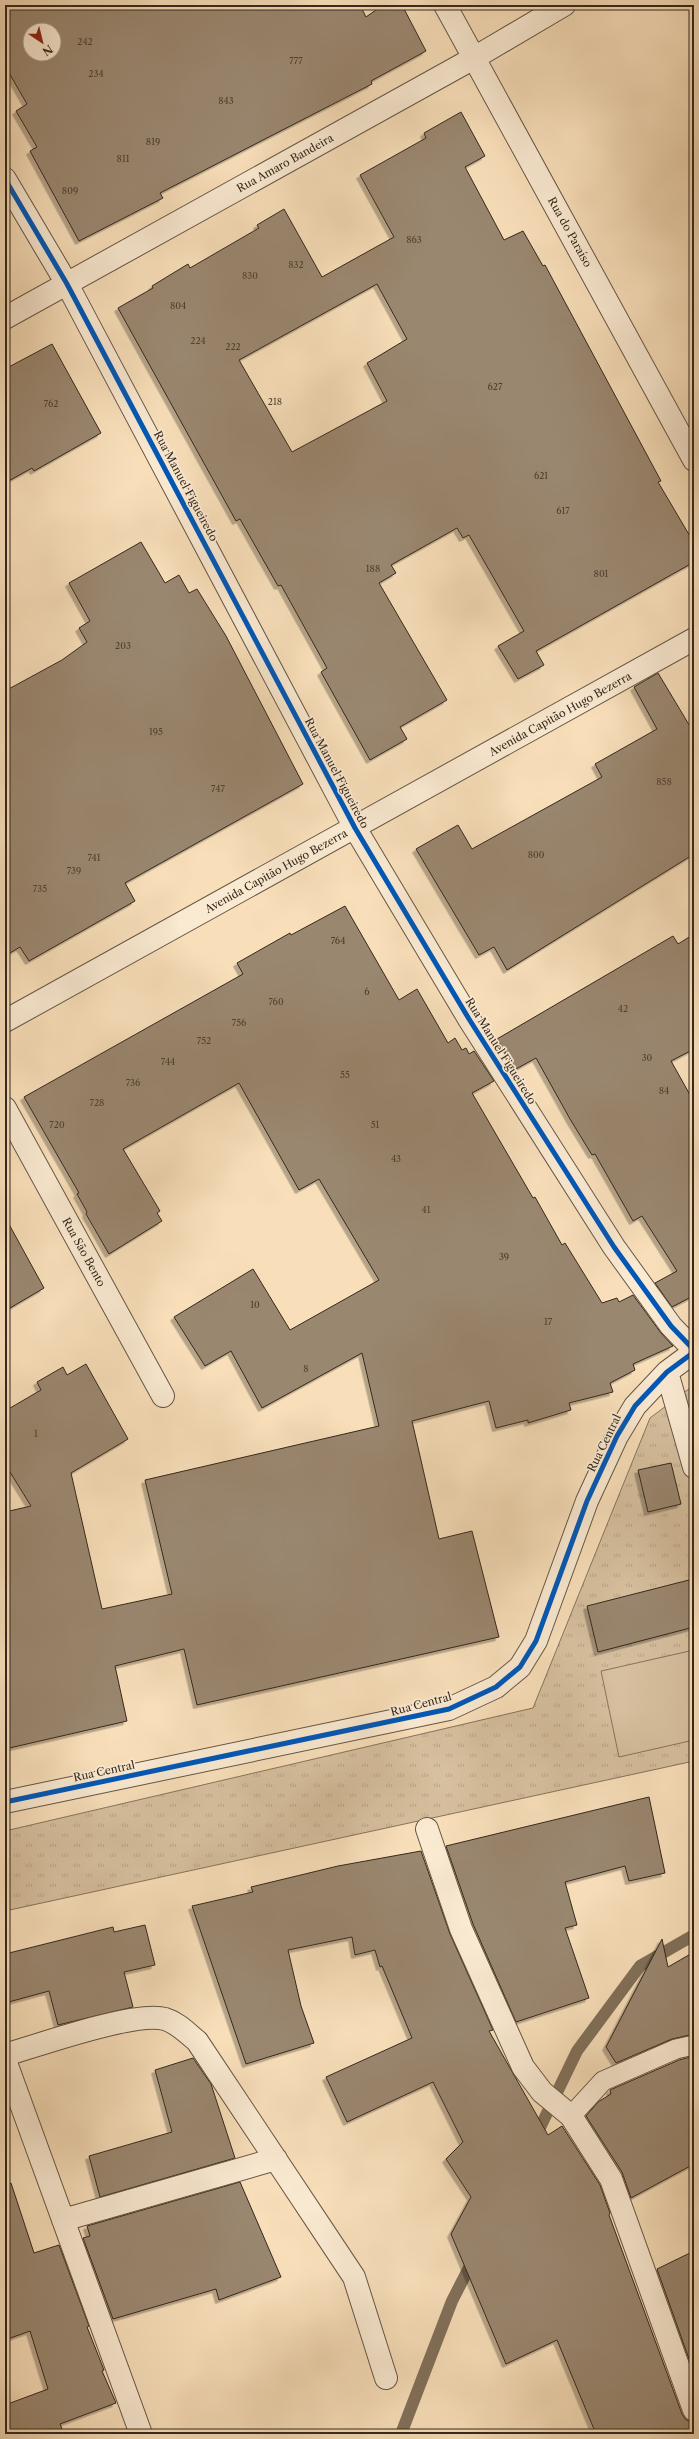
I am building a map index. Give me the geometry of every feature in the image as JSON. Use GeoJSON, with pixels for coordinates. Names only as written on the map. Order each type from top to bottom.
{"type":"FeatureCollection","features":[{"type":"Feature","properties":{"kind":"street","name":"Rua do Paraíso"},"geometry":{"type":"LineString","coordinates":[[445,5],[694,460]]}},
{"type":"Feature","properties":{"kind":"street","name":"Rua Amaro Bandeira"},"geometry":{"type":"LineString","coordinates":[[5,318],[474,58],[564,5]]}},
{"type":"Feature","properties":{"kind":"street","name":"Rua Manuel Figueiredo"},"geometry":{"type":"LineString","coordinates":[[5,179],[68,284],[355,828],[469,1019],[614,1247],[671,1326],[694,1351]]}},
{"type":"Feature","properties":{"kind":"street","name":"Avenida Capitão Hugo Bezerra"},"geometry":{"type":"LineString","coordinates":[[5,1021],[694,639]]}},
{"type":"Feature","properties":{"kind":"street","name":"Rua São Bento"},"geometry":{"type":"LineString","coordinates":[[5,1108],[163,1396]]}},
{"type":"Feature","properties":{"kind":"street","name":"Rua Central"},"geometry":{"type":"LineString","coordinates":[[5,1802],[449,1709],[496,1687],[520,1667],[536,1641],[587,1501],[617,1436],[635,1406],[667,1372],[694,1351]]}},
{"type":"Feature","properties":{"kind":"street"},"geometry":{"type":"LineString","coordinates":[[667,1372],[694,1467]]}},
{"type":"Feature","properties":{"kind":"street"},"geometry":{"type":"LineString","coordinates":[[428,1829],[461,1929],[522,2067],[542,2092],[567,2113],[611,2179],[694,2410]]}},
{"type":"Feature","properties":{"kind":"street"},"geometry":{"type":"LineString","coordinates":[[5,2055],[121,2021],[163,2019],[177,2024],[197,2041],[354,2277],[386,2378]]}},
{"type":"Feature","properties":{"kind":"street"},"geometry":{"type":"LineString","coordinates":[[5,2060],[140,2434]]}},
{"type":"Feature","properties":{"kind":"street"},"geometry":{"type":"LineString","coordinates":[[63,2220],[276,2160]]}},
{"type":"Feature","properties":{"kind":"lane"},"geometry":{"type":"LineString","coordinates":[[567,2113],[602,2081],[676,2049],[694,2045]]}},
{"type":"Feature","properties":{"kind":"green space"},"geometry":{"type":"Polygon","coordinates":[[[694,1385],[694,1761],[5,1911],[5,1831],[533,1708],[650,1418],[694,1385]]]}},
{"type":"Feature","properties":{"kind":"green space"},"geometry":{"type":"Polygon","coordinates":[[[694,1650],[694,1740],[619,1757],[601,1671],[694,1650]]]}},
{"type":"Feature","properties":{"kind":"building"},"geometry":{"type":"Polygon","coordinates":[[[5,5],[360,5],[366,17],[383,5],[402,5],[426,51],[371,81],[372,84],[160,193],[163,198],[79,241],[30,151],[37,147],[16,111],[27,104],[5,66],[5,5]]]}},
{"type":"Feature","properties":{"kind":"building"},"geometry":{"type":"Polygon","coordinates":[[[461,112],[485,156],[465,167],[504,240],[523,231],[543,266],[545,265],[661,481],[658,482],[694,543],[694,562],[536,651],[544,665],[518,679],[498,646],[524,631],[469,535],[463,538],[457,528],[391,565],[396,573],[379,583],[447,700],[400,727],[407,739],[370,760],[321,672],[327,668],[281,585],[278,586],[240,519],[236,521],[118,308],[153,288],[152,286],[188,264],[190,268],[259,228],[257,225],[284,209],[322,277],[394,237],[360,175],[426,138],[424,133],[461,112]],[[377,284],[239,360],[292,452],[387,401],[367,363],[407,339],[377,284]]]}},
{"type":"Feature","properties":{"kind":"building"},"geometry":{"type":"Polygon","coordinates":[[[52,344],[101,433],[34,471],[32,468],[5,483],[5,369],[52,344]]]}},
{"type":"Feature","properties":{"kind":"building"},"geometry":{"type":"Polygon","coordinates":[[[141,542],[165,583],[179,575],[189,593],[197,589],[226,636],[303,784],[125,883],[135,901],[29,961],[20,947],[5,956],[5,691],[62,660],[87,642],[79,628],[90,621],[69,583],[141,542]]]}},
{"type":"Feature","properties":{"kind":"building"},"geometry":{"type":"Polygon","coordinates":[[[658,673],[694,733],[694,854],[507,970],[494,947],[479,955],[416,849],[458,825],[472,849],[602,777],[595,764],[657,729],[634,687],[658,673]]]}},
{"type":"Feature","properties":{"kind":"building"},"geometry":{"type":"Polygon","coordinates":[[[345,906],[399,1000],[417,989],[448,1043],[455,1038],[462,1050],[466,1048],[469,1054],[474,1051],[494,1081],[472,1093],[533,1198],[535,1197],[562,1245],[565,1243],[602,1303],[617,1298],[619,1302],[633,1295],[661,1333],[673,1346],[633,1364],[635,1370],[610,1383],[613,1392],[569,1403],[571,1410],[528,1423],[528,1420],[496,1428],[489,1401],[412,1421],[439,1539],[472,1531],[499,1637],[197,1705],[184,1649],[115,1666],[127,1721],[5,1749],[5,1512],[31,1506],[5,1464],[5,1411],[41,1390],[37,1382],[63,1367],[67,1375],[86,1364],[128,1439],[71,1473],[102,1609],[172,1594],[145,1480],[379,1426],[362,1353],[262,1408],[231,1351],[205,1366],[174,1317],[253,1269],[290,1330],[379,1280],[319,1179],[299,1190],[239,1083],[123,1149],[160,1211],[157,1213],[162,1221],[109,1254],[86,1214],[87,1212],[77,1194],[79,1193],[24,1097],[243,974],[237,963],[290,933],[291,935],[345,906]]]}},
{"type":"Feature","properties":{"kind":"building"},"geometry":{"type":"Polygon","coordinates":[[[694,934],[694,1049],[671,1061],[694,1102],[694,1297],[693,1296],[672,1307],[655,1283],[677,1271],[642,1216],[633,1221],[595,1154],[592,1155],[570,1119],[536,1058],[516,1069],[497,1039],[673,936],[678,944],[694,934]]]}},
{"type":"Feature","properties":{"kind":"building"},"geometry":{"type":"Polygon","coordinates":[[[5,1217],[44,1288],[5,1311],[5,1217]]]}},
{"type":"Feature","properties":{"kind":"building"},"geometry":{"type":"Polygon","coordinates":[[[671,1463],[681,1504],[648,1512],[638,1470],[671,1463]]]}},
{"type":"Feature","properties":{"kind":"building"},"geometry":{"type":"Polygon","coordinates":[[[689,1580],[694,1601],[694,1627],[598,1652],[587,1606],[689,1580]]]}},
{"type":"Feature","properties":{"kind":"building"},"geometry":{"type":"Polygon","coordinates":[[[649,1797],[665,1873],[629,1881],[625,1866],[565,1882],[577,1925],[565,1928],[589,1998],[516,2022],[473,1924],[446,1846],[649,1797]]]}},
{"type":"Feature","properties":{"kind":"building"},"geometry":{"type":"Polygon","coordinates":[[[421,1851],[450,1934],[493,2030],[489,2031],[548,2135],[562,2126],[600,2185],[610,2213],[609,2215],[682,2414],[686,2420],[694,2422],[694,2434],[596,2434],[557,2340],[506,2364],[451,2234],[471,2197],[446,2159],[463,2142],[433,2082],[347,2122],[326,2077],[412,2038],[382,1966],[380,1967],[375,1950],[355,1955],[352,1937],[288,1950],[301,2006],[314,2043],[246,2064],[192,1906],[253,1892],[251,1887],[338,1866],[421,1851]]]}},
{"type":"Feature","properties":{"kind":"building"},"geometry":{"type":"Polygon","coordinates":[[[145,1925],[155,1965],[124,1972],[133,2007],[58,2025],[49,1991],[5,2003],[5,1954],[113,1927],[114,1932],[145,1925]]]}},
{"type":"Feature","properties":{"kind":"building"},"geometry":{"type":"Polygon","coordinates":[[[662,1939],[668,1967],[694,1952],[694,2034],[672,2039],[616,2063],[606,2047],[662,1939]]]}},
{"type":"Feature","properties":{"kind":"building"},"geometry":{"type":"Polygon","coordinates":[[[694,2056],[694,2164],[631,2198],[622,2172],[586,2116],[598,2102],[611,2094],[610,2090],[679,2060],[694,2056]]]}},
{"type":"Feature","properties":{"kind":"building"},"geometry":{"type":"Polygon","coordinates":[[[193,2058],[211,2084],[235,2158],[100,2197],[89,2156],[172,2132],[155,2070],[193,2058]]]}},
{"type":"Feature","properties":{"kind":"building"},"geometry":{"type":"Polygon","coordinates":[[[240,2182],[281,2277],[219,2300],[216,2289],[113,2319],[83,2238],[90,2236],[87,2226],[240,2182]]]}},
{"type":"Feature","properties":{"kind":"building"},"geometry":{"type":"Polygon","coordinates":[[[11,2183],[34,2253],[59,2245],[89,2326],[87,2327],[104,2370],[102,2371],[116,2403],[60,2424],[64,2434],[5,2434],[5,2405],[48,2389],[30,2331],[5,2340],[5,2184],[11,2183]]]}},
{"type":"Feature","properties":{"kind":"building"},"geometry":{"type":"Polygon","coordinates":[[[694,2251],[694,2373],[657,2269],[694,2251]]]}},
{"type":"Feature","properties":{"kind":"waterway"},"geometry":{"type":"LineString","coordinates":[[535,2138],[577,2051],[640,1966],[694,1935]]}},
{"type":"Feature","properties":{"kind":"waterway"},"geometry":{"type":"LineString","coordinates":[[401,2434],[452,2301],[474,2258]]}},
{"type":"Feature","properties":{"kind":"cycle path"},"geometry":{"type":"LineString","coordinates":[[5,179],[67,284],[355,828],[469,1019],[614,1247],[671,1326],[694,1350]]}},
{"type":"Feature","properties":{"kind":"cycle path"},"geometry":{"type":"LineString","coordinates":[[5,1802],[449,1709],[496,1687],[520,1667],[536,1641],[587,1501],[617,1436],[635,1406],[667,1372],[694,1352]]}}]}
